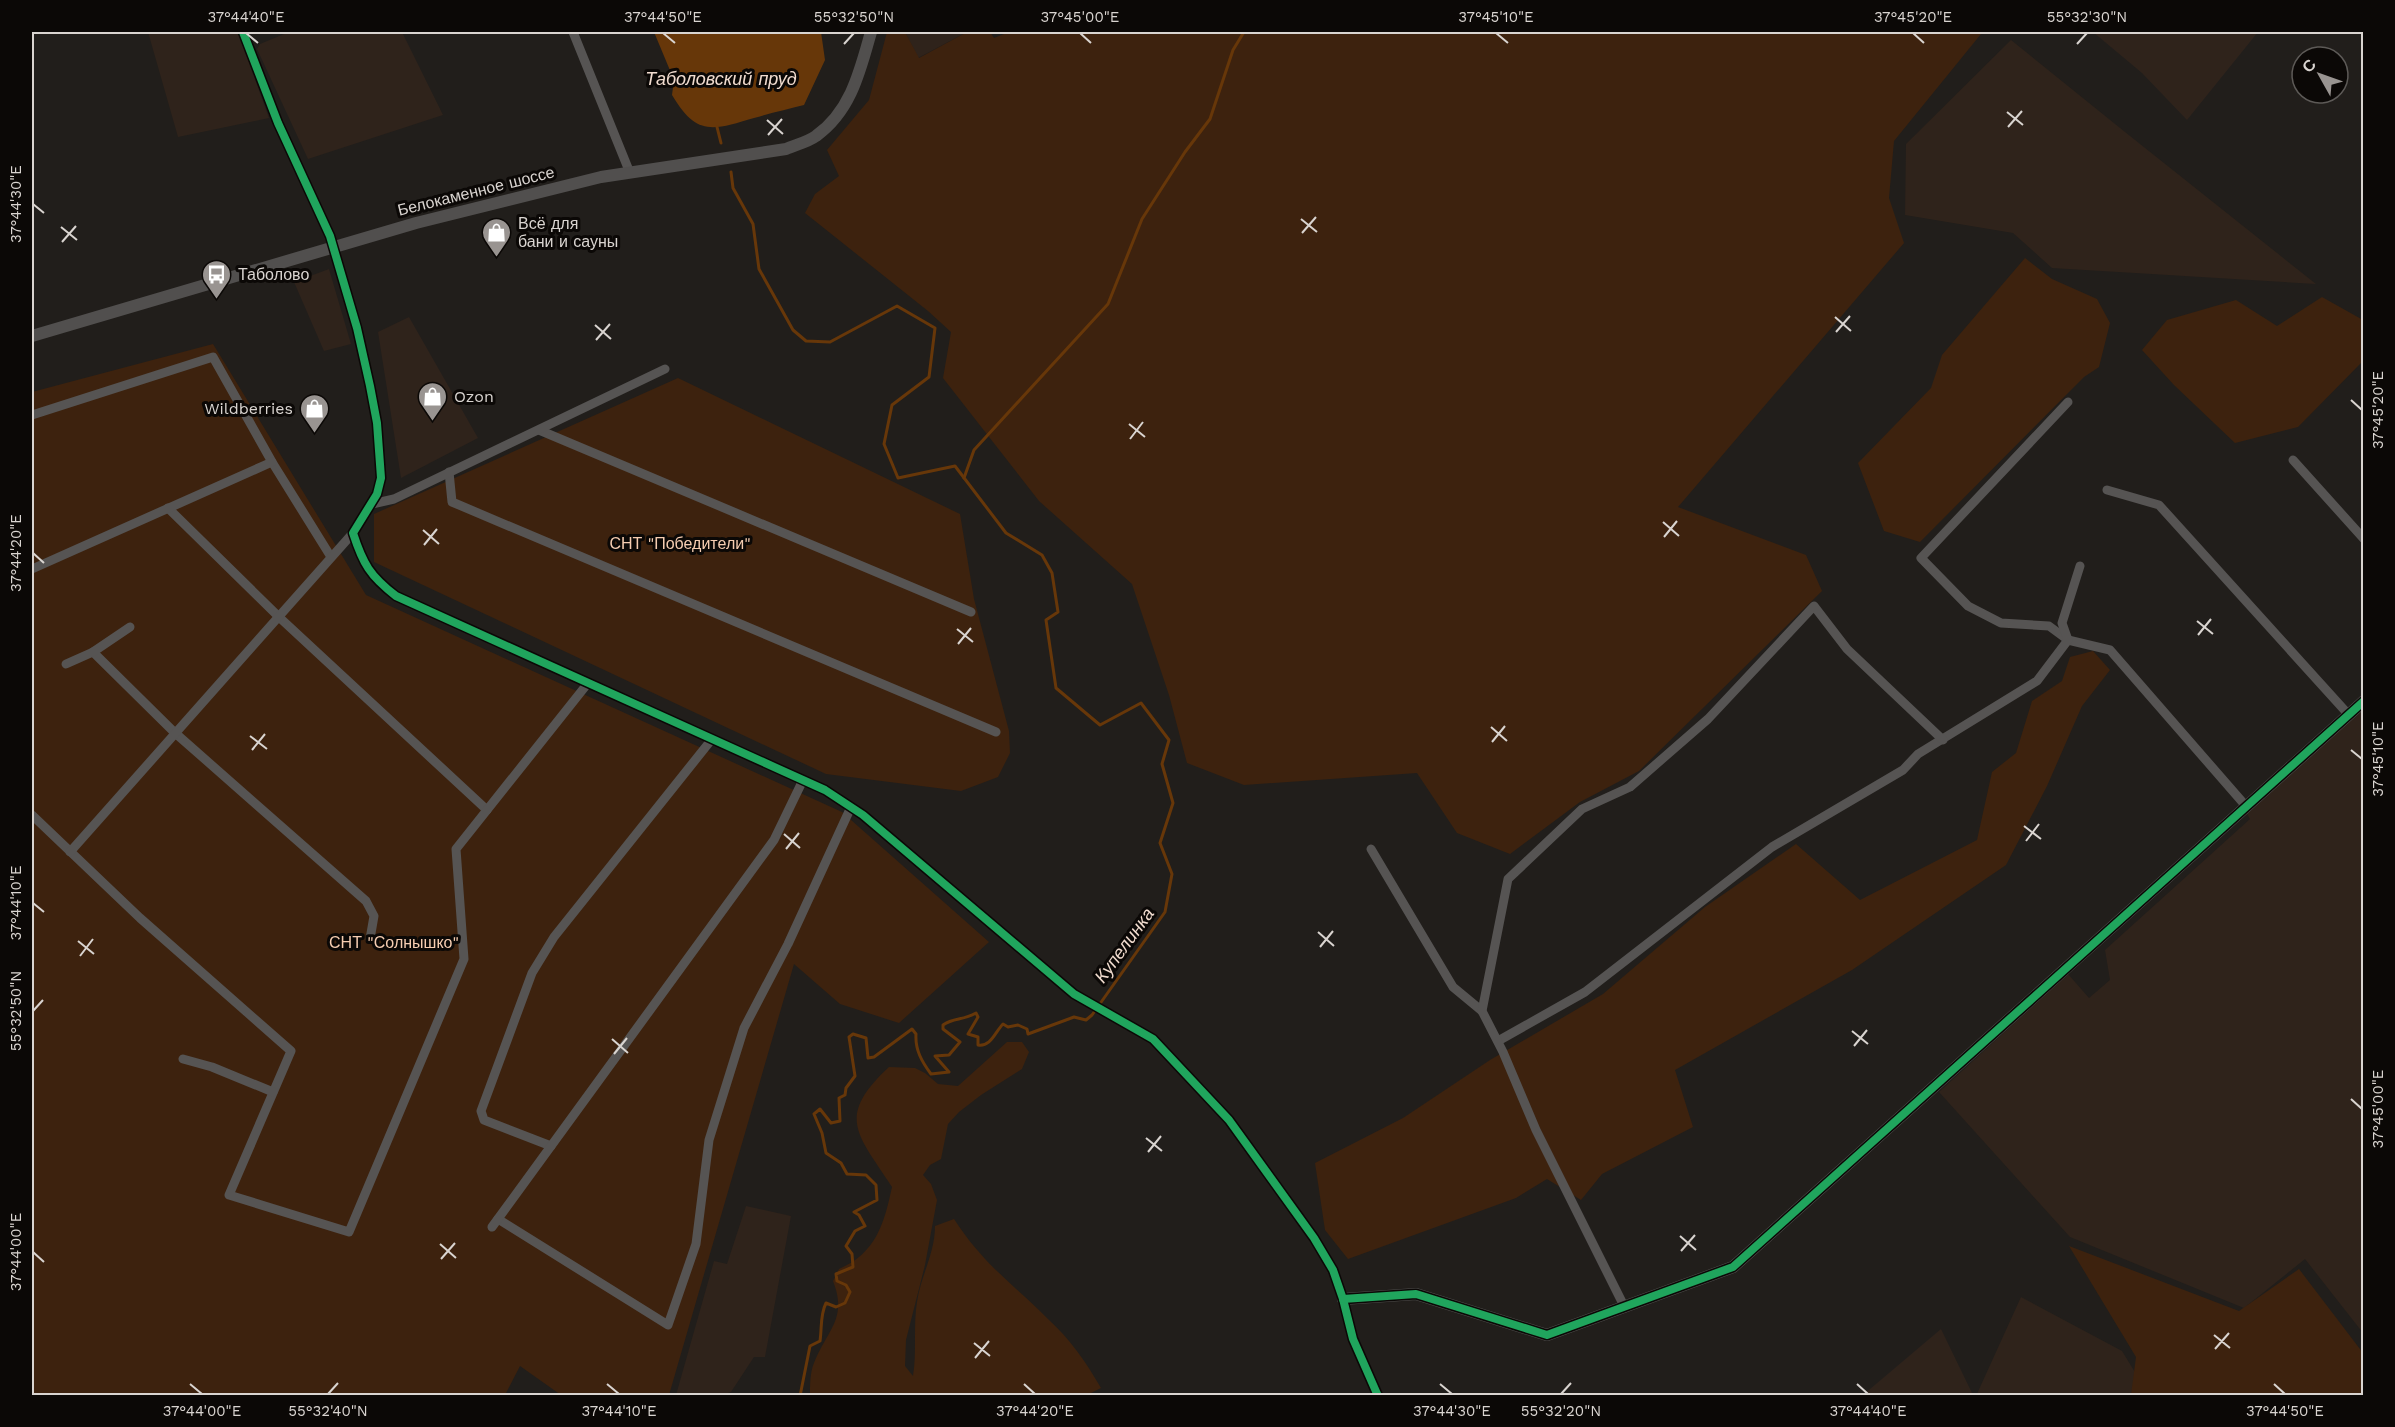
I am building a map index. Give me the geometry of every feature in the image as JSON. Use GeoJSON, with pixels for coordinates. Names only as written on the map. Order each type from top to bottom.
{"type":"FeatureCollection","features":[{"type":"Feature","properties":{"kind":"street"},"geometry":{"type":"LineString","coordinates":[[70,852],[174,732],[280,618],[353,533],[372,504],[381,478],[377,423],[357,328],[333,246],[278,123],[243,32]]}},
{"type":"Feature","properties":{"kind":"street"},"geometry":{"type":"LineString","coordinates":[[573,32],[630,173]]}},
{"type":"Feature","properties":{"kind":"street","name":"Белокаменное шоссе"},"geometry":{"type":"LineString","coordinates":[[32,336],[416,223],[601,177],[786,148],[815,138],[839,115],[844,106],[858,79],[871,32]]}},
{"type":"Feature","properties":{"kind":"street"},"geometry":{"type":"LineString","coordinates":[[32,415],[213,357],[272,462],[331,557]]}},
{"type":"Feature","properties":{"kind":"street"},"geometry":{"type":"LineString","coordinates":[[372,504],[394,499],[665,369]]}},
{"type":"Feature","properties":{"kind":"street"},"geometry":{"type":"LineString","coordinates":[[2068,402],[1921,558],[1968,606],[2001,623],[2049,626],[2068,640],[2110,650],[2246,805]]}},
{"type":"Feature","properties":{"kind":"street"},"geometry":{"type":"LineString","coordinates":[[539,430],[971,612]]}},
{"type":"Feature","properties":{"kind":"street"},"geometry":{"type":"LineString","coordinates":[[2293,460],[2364,539]]}},
{"type":"Feature","properties":{"kind":"street"},"geometry":{"type":"LineString","coordinates":[[32,568],[272,462]]}},
{"type":"Feature","properties":{"kind":"street"},"geometry":{"type":"LineString","coordinates":[[449,472],[452,501],[996,732]]}},
{"type":"Feature","properties":{"kind":"street"},"geometry":{"type":"LineString","coordinates":[[2107,489],[2159,505],[2348,714]]}},
{"type":"Feature","properties":{"kind":"street"},"geometry":{"type":"LineString","coordinates":[[168,508],[280,618],[487,810]]}},
{"type":"Feature","properties":{"kind":"street"},"geometry":{"type":"LineString","coordinates":[[353,533],[363,564],[378,583],[396,596],[803,780],[851,807],[1086,1003],[1153,1039],[1229,1120],[1314,1238],[1333,1270],[1353,1340],[1378,1395]]}},
{"type":"Feature","properties":{"kind":"street"},"geometry":{"type":"LineString","coordinates":[[2068,640],[2062,622],[2080,566]]}},
{"type":"Feature","properties":{"kind":"street"},"geometry":{"type":"LineString","coordinates":[[1482,1011],[1508,879],[1582,809],[1630,787],[1708,719],[1814,606],[1847,649],[1942,740]]}},
{"type":"Feature","properties":{"kind":"street"},"geometry":{"type":"LineString","coordinates":[[66,664],[93,652],[130,627]]}},
{"type":"Feature","properties":{"kind":"street"},"geometry":{"type":"LineString","coordinates":[[1498,1041],[1586,992],[1772,847],[1902,771],[1918,754],[2037,681],[2068,640]]}},
{"type":"Feature","properties":{"kind":"street"},"geometry":{"type":"LineString","coordinates":[[93,652],[174,732],[366,901],[374,916],[370,939]]}},
{"type":"Feature","properties":{"kind":"street"},"geometry":{"type":"LineString","coordinates":[[32,815],[291,1051],[229,1195],[349,1232],[464,959],[456,849],[588,683]]}},
{"type":"Feature","properties":{"kind":"street"},"geometry":{"type":"LineString","coordinates":[[1343,1299],[1416,1294],[1546,1335],[1732,1268],[2364,701]]}},
{"type":"Feature","properties":{"kind":"street"},"geometry":{"type":"LineString","coordinates":[[551,1146],[484,1120],[481,1111],[532,973],[554,937],[712,739]]}},
{"type":"Feature","properties":{"kind":"street"},"geometry":{"type":"LineString","coordinates":[[803,780],[774,840],[495,1223],[668,1325],[696,1244],[709,1140],[744,1028],[788,944],[851,807]]}},
{"type":"Feature","properties":{"kind":"street"},"geometry":{"type":"LineString","coordinates":[[1371,849],[1453,987],[1482,1011],[1498,1041],[1536,1130],[1624,1308]]}},
{"type":"Feature","properties":{"kind":"street"},"geometry":{"type":"LineString","coordinates":[[183,1059],[212,1067],[273,1092]]}},
{"type":"Feature","properties":{"kind":"shaded area"},"geometry":{"type":"Polygon","coordinates":[[[148,32],[238,32],[269,118],[178,137],[148,32]]]}},
{"type":"Feature","properties":{"kind":"shaded area"},"geometry":{"type":"Polygon","coordinates":[[[289,32],[402,32],[443,115],[308,159],[257,49],[260,44],[289,32]]]}},
{"type":"Feature","properties":{"kind":"shaded area"},"geometry":{"type":"Polygon","coordinates":[[[905,32],[967,32],[918,58],[905,32]]]}},
{"type":"Feature","properties":{"kind":"shaded area"},"geometry":{"type":"Polygon","coordinates":[[[2093,32],[2258,32],[2187,120],[2142,73],[2093,32]]]}},
{"type":"Feature","properties":{"kind":"shaded area"},"geometry":{"type":"Polygon","coordinates":[[[2011,40],[2316,284],[2052,268],[2013,233],[1905,215],[1906,144],[2011,40]]]}},
{"type":"Feature","properties":{"kind":"shaded area"},"geometry":{"type":"Polygon","coordinates":[[[329,269],[351,344],[324,351],[294,282],[329,269]]]}},
{"type":"Feature","properties":{"kind":"shaded area"},"geometry":{"type":"Polygon","coordinates":[[[409,317],[478,438],[401,478],[378,332],[409,317]]]}},
{"type":"Feature","properties":{"kind":"shaded area"},"geometry":{"type":"Polygon","coordinates":[[[2363,708],[2363,1333],[2305,1259],[2244,1308],[2070,1237],[1939,1092],[2068,974],[2089,998],[2110,980],[2105,950],[2250,819],[2246,812],[2363,708]]]}},
{"type":"Feature","properties":{"kind":"shaded area"},"geometry":{"type":"Polygon","coordinates":[[[746,1206],[791,1216],[765,1357],[754,1357],[731,1392],[722,1395],[676,1395],[714,1261],[727,1264],[746,1206]]]}},
{"type":"Feature","properties":{"kind":"shaded area"},"geometry":{"type":"Polygon","coordinates":[[[2021,1297],[2122,1351],[2149,1395],[1976,1396],[2021,1297]]]}},
{"type":"Feature","properties":{"kind":"shaded area"},"geometry":{"type":"Polygon","coordinates":[[[1941,1329],[1973,1395],[1863,1395],[1941,1329]]]}},
{"type":"Feature","properties":{"kind":"green space"},"geometry":{"type":"Polygon","coordinates":[[[887,32],[905,32],[919,58],[967,32],[990,32],[994,38],[1009,32],[1978,32],[1981,34],[1894,141],[1889,198],[1904,243],[1678,507],[1806,555],[1822,591],[1639,771],[1580,802],[1510,854],[1457,833],[1417,773],[1244,785],[1187,763],[1169,695],[1132,584],[1039,501],[943,378],[951,332],[805,213],[815,194],[839,176],[827,150],[869,100],[887,32]]]}},
{"type":"Feature","properties":{"kind":"green space"},"geometry":{"type":"Polygon","coordinates":[[[2025,258],[2052,279],[2097,299],[2110,323],[2099,367],[2084,377],[1920,542],[1884,531],[1858,463],[1931,388],[1942,355],[2025,258]]]}},
{"type":"Feature","properties":{"kind":"green space"},"geometry":{"type":"Polygon","coordinates":[[[2322,297],[2363,320],[2363,361],[2298,427],[2235,443],[2174,385],[2142,350],[2167,320],[2236,300],[2277,326],[2322,297]]]}},
{"type":"Feature","properties":{"kind":"green space","name":"СНТ \"Солнышко\""},"geometry":{"type":"Polygon","coordinates":[[[213,344],[366,595],[842,812],[989,942],[899,1023],[840,1004],[794,964],[669,1395],[561,1395],[520,1366],[505,1395],[32,1396],[32,392],[213,344]]]}},
{"type":"Feature","properties":{"kind":"green space","name":"СНТ \"Победители\""},"geometry":{"type":"Polygon","coordinates":[[[678,378],[960,514],[974,599],[1009,731],[1010,753],[998,777],[961,791],[826,774],[374,562],[374,514],[678,378]]]}},
{"type":"Feature","properties":{"kind":"green space"},"geometry":{"type":"Polygon","coordinates":[[[2093,651],[2110,670],[2082,706],[2047,786],[2006,865],[1852,970],[1675,1070],[1693,1127],[1602,1174],[1581,1200],[1547,1179],[1516,1198],[1348,1259],[1325,1230],[1315,1163],[1403,1118],[1490,1060],[1603,994],[1705,907],[1796,844],[1860,900],[1977,840],[1992,772],[2016,753],[2032,701],[2062,681],[2070,657],[2093,651]]]}},
{"type":"Feature","properties":{"kind":"green space"},"geometry":{"type":"Polygon","coordinates":[[[1007,1042],[1022,1042],[1029,1052],[1022,1069],[959,1112],[948,1124],[941,1159],[930,1165],[923,1175],[931,1184],[937,1200],[925,1265],[906,1340],[905,1366],[913,1376],[917,1302],[933,1245],[935,1226],[954,1219],[987,1261],[1070,1343],[1101,1388],[1085,1396],[810,1395],[813,1367],[837,1315],[837,1294],[833,1281],[839,1269],[862,1255],[870,1246],[886,1213],[892,1187],[862,1140],[857,1114],[862,1100],[889,1067],[915,1068],[938,1084],[958,1086],[1007,1042]]]}},
{"type":"Feature","properties":{"kind":"green space"},"geometry":{"type":"Polygon","coordinates":[[[2069,1246],[2239,1311],[2299,1269],[2363,1353],[2363,1395],[2131,1395],[2136,1357],[2069,1246]]]}},
{"type":"Feature","properties":{"kind":"water","name":"Таболовский пруд"},"geometry":{"type":"Polygon","coordinates":[[[654,32],[821,32],[825,60],[804,105],[727,125],[707,127],[690,118],[672,95],[674,80],[654,32]]]}},
{"type":"Feature","properties":{"kind":"waterway"},"geometry":{"type":"LineString","coordinates":[[964,478],[974,450],[1108,304],[1142,219],[1185,152],[1210,119],[1233,50],[1244,32]]}},
{"type":"Feature","properties":{"kind":"waterway","name":"Купелинка"},"geometry":{"type":"LineString","coordinates":[[717,127],[721,143]]}},
{"type":"Feature","properties":{"kind":"waterway","name":"Купелинка"},"geometry":{"type":"LineString","coordinates":[[731,172],[733,188],[753,224],[759,269],[793,330],[806,341],[830,342],[897,306],[935,328],[929,377],[892,405],[884,444],[898,478],[955,466],[1006,533],[1042,555],[1052,573],[1058,612],[1046,620],[1056,688],[1100,725],[1141,703],[1169,740],[1162,764],[1173,803],[1160,843],[1172,874],[1165,912],[1092,1015],[1086,1020],[1074,1017],[1028,1034],[1027,1029],[1018,1025],[1008,1027],[1003,1024],[990,1041],[982,1045],[978,1045],[978,1037],[968,1034],[978,1017],[976,1013],[951,1021],[943,1025],[943,1029],[960,1042],[949,1055],[935,1056],[949,1072],[931,1074],[920,1056],[916,1034],[912,1029],[874,1057],[868,1058],[866,1038],[853,1034],[849,1037],[855,1076],[846,1088],[845,1095],[839,1098],[840,1121],[831,1123],[820,1109],[814,1114],[822,1133],[826,1153],[841,1163],[847,1174],[866,1175],[876,1185],[877,1200],[854,1212],[859,1215],[865,1226],[855,1231],[846,1246],[852,1254],[853,1267],[836,1274],[837,1281],[846,1285],[850,1292],[845,1303],[836,1307],[826,1303],[820,1341],[810,1346],[800,1396]]}},
{"type":"Feature","properties":{"kind":"cycle path"},"geometry":{"type":"LineString","coordinates":[[243,32],[278,123],[330,236],[357,328],[377,423],[381,478],[377,494],[353,533],[368,569],[396,596],[825,790],[863,815],[1074,994],[1153,1039],[1229,1120],[1314,1238],[1333,1270],[1353,1339],[1378,1396]]}},
{"type":"Feature","properties":{"kind":"cycle path"},"geometry":{"type":"LineString","coordinates":[[1343,1299],[1416,1294],[1547,1335],[1733,1267],[2364,701]]}},
{"type":"Feature","properties":{"kind":"place","name":"Всё для бани и сауны"},"geometry":{"type":"Point","coordinates":[497,258]}},
{"type":"Feature","properties":{"kind":"place","name":"Таболово"},"geometry":{"type":"Point","coordinates":[217,300]}},
{"type":"Feature","properties":{"kind":"place","name":"Ozon"},"geometry":{"type":"Point","coordinates":[433,422]}},
{"type":"Feature","properties":{"kind":"place","name":"Wildberries"},"geometry":{"type":"Point","coordinates":[314,434]}}]}
